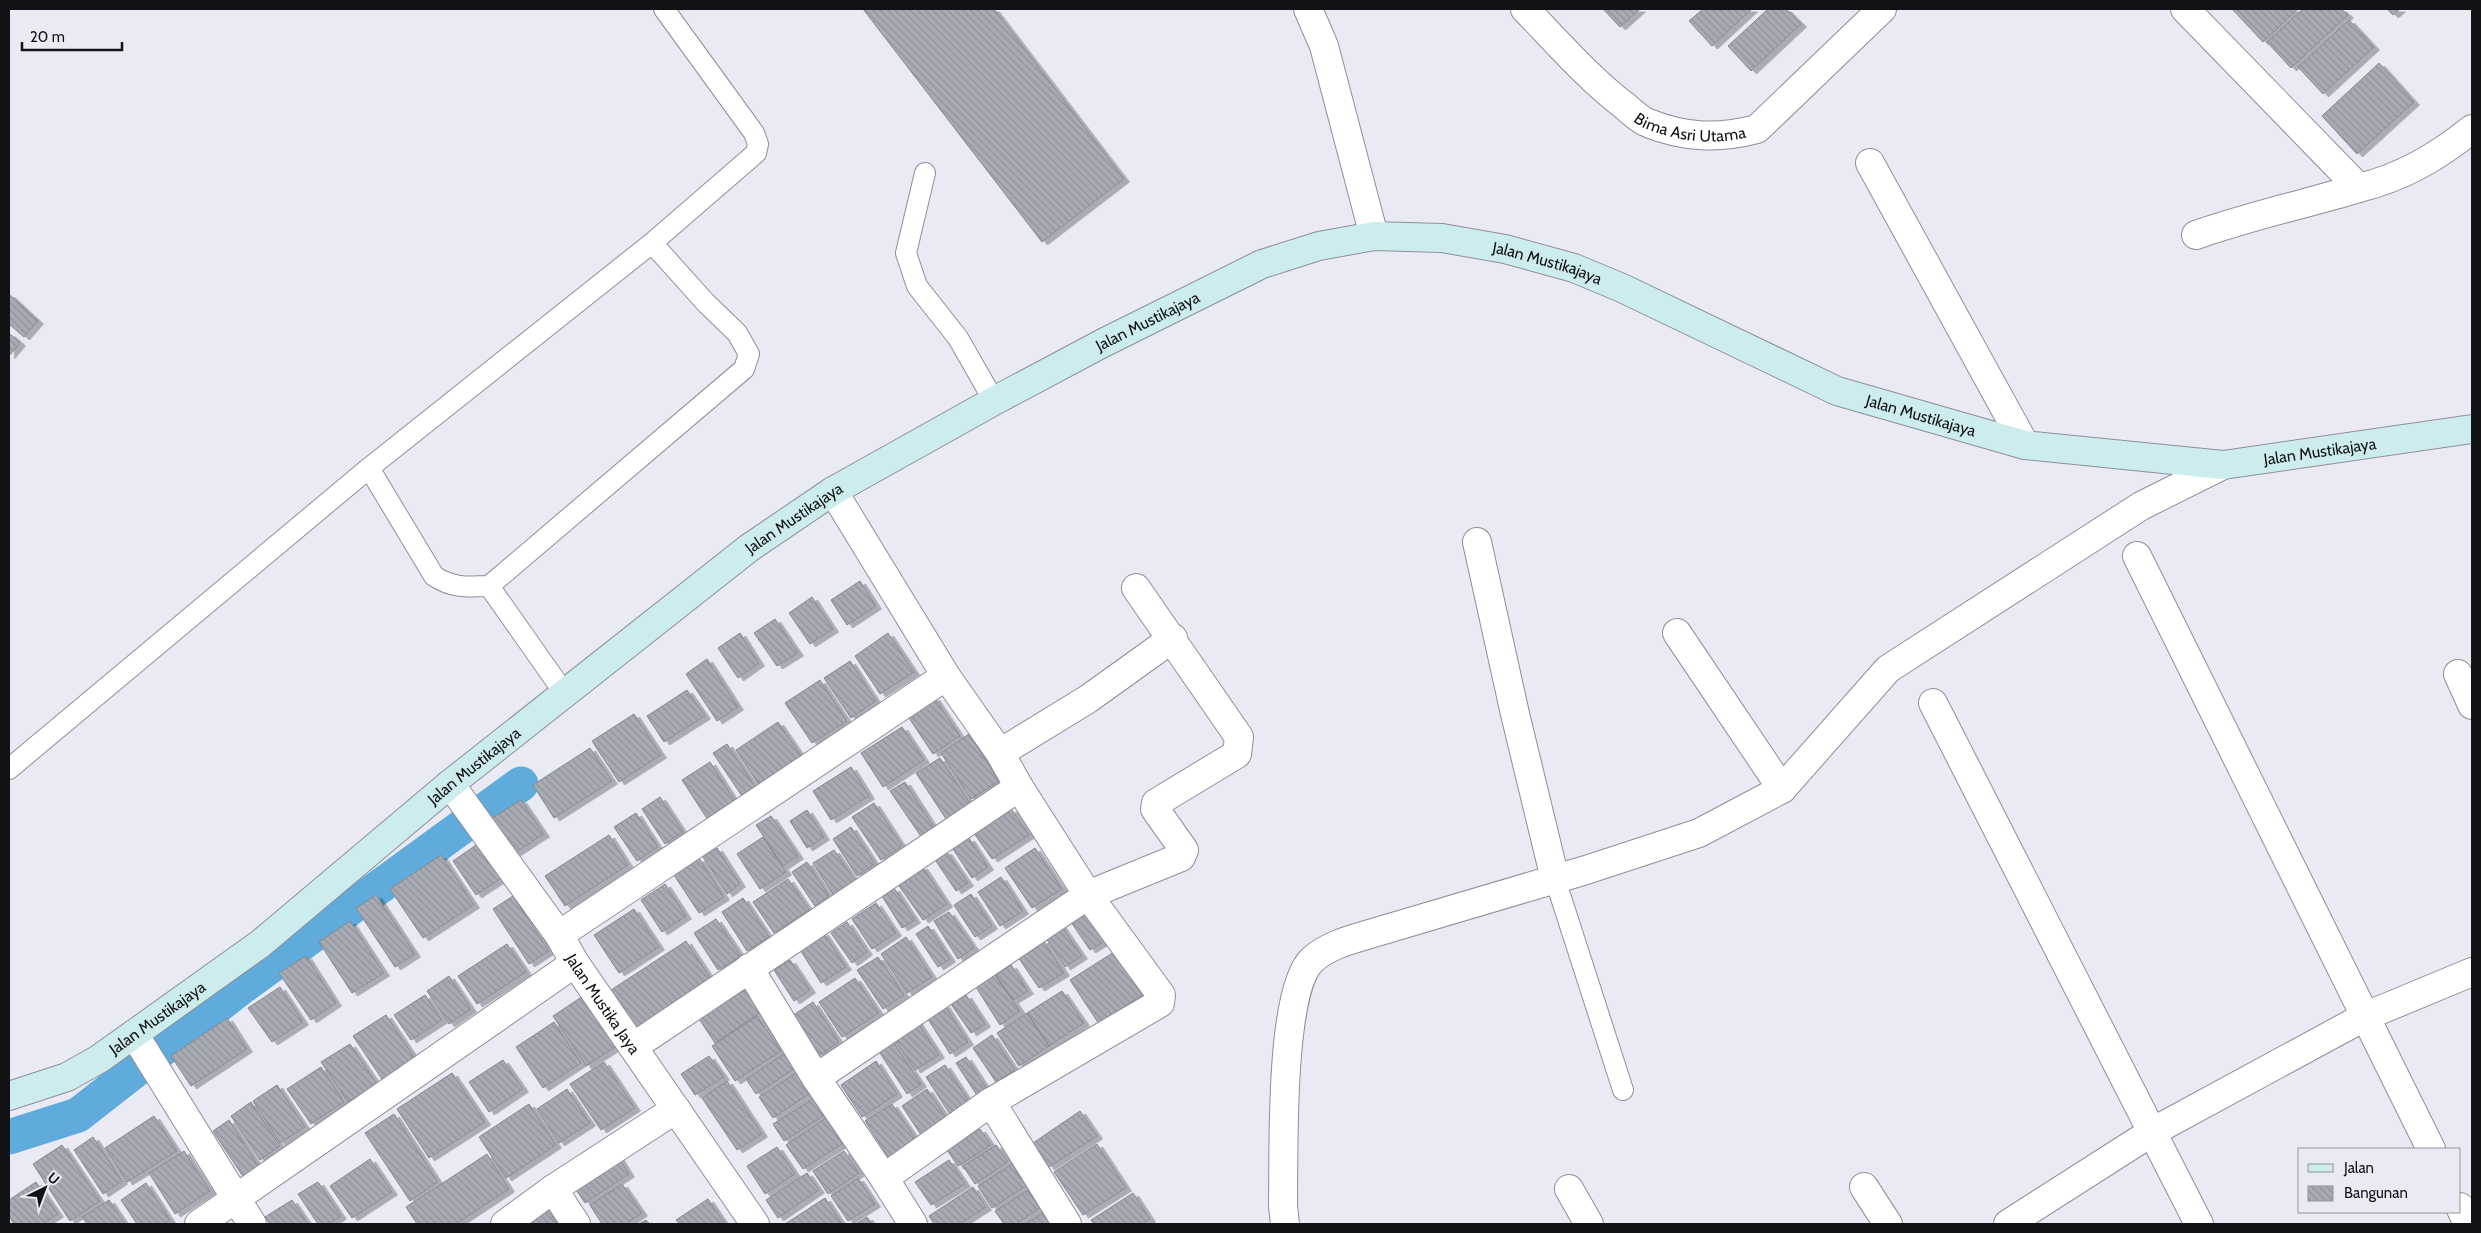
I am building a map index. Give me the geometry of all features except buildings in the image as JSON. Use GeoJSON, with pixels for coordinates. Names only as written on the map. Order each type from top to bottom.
{"type":"FeatureCollection","features":[{"type":"Feature","properties":{"kind":"main road","name":"Jalan Mustikajaya"},"geometry":{"type":"LineString","coordinates":[[9,1096],[67,1077],[99,1059],[260,944],[450,784],[749,548],[833,491],[994,401],[1103,343],[1262,264],[1319,246],[1374,236],[1442,238],[1505,249],[1574,268],[1622,288],[1837,391],[2025,446],[2223,466],[2472,429]]}},
{"type":"Feature","properties":{"kind":"street"},"geometry":{"type":"LineString","coordinates":[[1308,9],[1324,46],[1374,236]]}},
{"type":"Feature","properties":{"kind":"street","name":"Bima Asri Utama"},"geometry":{"type":"LineString","coordinates":[[1525,9],[1601,88],[1646,122],[1677,133],[1706,137],[1732,135],[1757,129],[1874,11]]}},
{"type":"Feature","properties":{"kind":"street"},"geometry":{"type":"LineString","coordinates":[[2185,9],[2359,188]]}},
{"type":"Feature","properties":{"kind":"street"},"geometry":{"type":"LineString","coordinates":[[2196,235],[2240,220],[2385,182],[2441,154],[2472,129]]}},
{"type":"Feature","properties":{"kind":"street"},"geometry":{"type":"LineString","coordinates":[[1870,163],[2025,446]]}},
{"type":"Feature","properties":{"kind":"street"},"geometry":{"type":"LineString","coordinates":[[1285,1224],[1283,1206],[1285,1091],[1290,1029],[1298,985],[1311,960],[1346,942],[1699,833],[1782,789],[1888,669],[2141,506],[2223,466]]}},
{"type":"Feature","properties":{"kind":"street"},"geometry":{"type":"LineString","coordinates":[[833,491],[946,676],[1000,752],[1019,787],[1088,895],[1161,995],[1160,1003],[991,1102],[884,1178]]}},
{"type":"Feature","properties":{"kind":"street"},"geometry":{"type":"LineString","coordinates":[[1477,542],[1515,714],[1555,879]]}},
{"type":"Feature","properties":{"kind":"street"},"geometry":{"type":"LineString","coordinates":[[2136,556],[2432,1148]]}},
{"type":"Feature","properties":{"kind":"street"},"geometry":{"type":"LineString","coordinates":[[816,1078],[1088,895],[1181,857],[1184,850],[1155,809],[1156,803],[1237,754],[1239,736],[1173,638],[1136,588]]}},
{"type":"Feature","properties":{"kind":"street"},"geometry":{"type":"LineString","coordinates":[[1677,632],[1782,789]]}},
{"type":"Feature","properties":{"kind":"street"},"geometry":{"type":"LineString","coordinates":[[1000,752],[1088,699],[1173,638]]}},
{"type":"Feature","properties":{"kind":"street"},"geometry":{"type":"LineString","coordinates":[[2458,674],[2472,705]]}},
{"type":"Feature","properties":{"kind":"street"},"geometry":{"type":"LineString","coordinates":[[559,935],[946,676]]}},
{"type":"Feature","properties":{"kind":"street"},"geometry":{"type":"LineString","coordinates":[[1933,703],[2199,1224]]}},
{"type":"Feature","properties":{"kind":"street","name":"Jalan Mustika Jaya"},"geometry":{"type":"LineString","coordinates":[[450,784],[559,935],[575,963],[755,1224]]}},
{"type":"Feature","properties":{"kind":"street"},"geometry":{"type":"LineString","coordinates":[[633,1047],[1019,787]]}},
{"type":"Feature","properties":{"kind":"street"},"geometry":{"type":"LineString","coordinates":[[199,1224],[575,963]]}},
{"type":"Feature","properties":{"kind":"street"},"geometry":{"type":"LineString","coordinates":[[749,968],[816,1078],[913,1224]]}},
{"type":"Feature","properties":{"kind":"street"},"geometry":{"type":"LineString","coordinates":[[2008,1224],[2152,1132],[2366,1016],[2472,972]]}},
{"type":"Feature","properties":{"kind":"street"},"geometry":{"type":"LineString","coordinates":[[134,1034],[235,1200],[252,1224]]}},
{"type":"Feature","properties":{"kind":"street"},"geometry":{"type":"LineString","coordinates":[[991,1102],[1067,1224]]}},
{"type":"Feature","properties":{"kind":"street"},"geometry":{"type":"LineString","coordinates":[[505,1224],[553,1189],[676,1108]]}},
{"type":"Feature","properties":{"kind":"street"},"geometry":{"type":"LineString","coordinates":[[1864,1187],[1888,1224]]}},
{"type":"Feature","properties":{"kind":"street"},"geometry":{"type":"LineString","coordinates":[[553,1189],[576,1224]]}},
{"type":"Feature","properties":{"kind":"street"},"geometry":{"type":"LineString","coordinates":[[1569,1189],[1589,1224]]}},
{"type":"Feature","properties":{"kind":"street"},"geometry":{"type":"LineString","coordinates":[[2461,1209],[2468,1224]]}},
{"type":"Feature","properties":{"kind":"lane"},"geometry":{"type":"LineString","coordinates":[[9,769],[368,468],[652,243],[756,153],[758,144],[754,133],[664,9]]}},
{"type":"Feature","properties":{"kind":"lane"},"geometry":{"type":"LineString","coordinates":[[925,173],[906,253],[917,286],[958,338],[994,401]]}},
{"type":"Feature","properties":{"kind":"lane"},"geometry":{"type":"LineString","coordinates":[[368,468],[434,576],[446,584],[458,587],[489,586],[744,369],[749,354],[737,333],[706,304],[652,243]]}},
{"type":"Feature","properties":{"kind":"lane"},"geometry":{"type":"LineString","coordinates":[[489,586],[565,694]]}},
{"type":"Feature","properties":{"kind":"lane"},"geometry":{"type":"LineString","coordinates":[[1555,879],[1623,1090]]}},
{"type":"Feature","properties":{"kind":"waterway"},"geometry":{"type":"LineString","coordinates":[[9,1137],[78,1115],[243,986],[521,784]]}}]}
